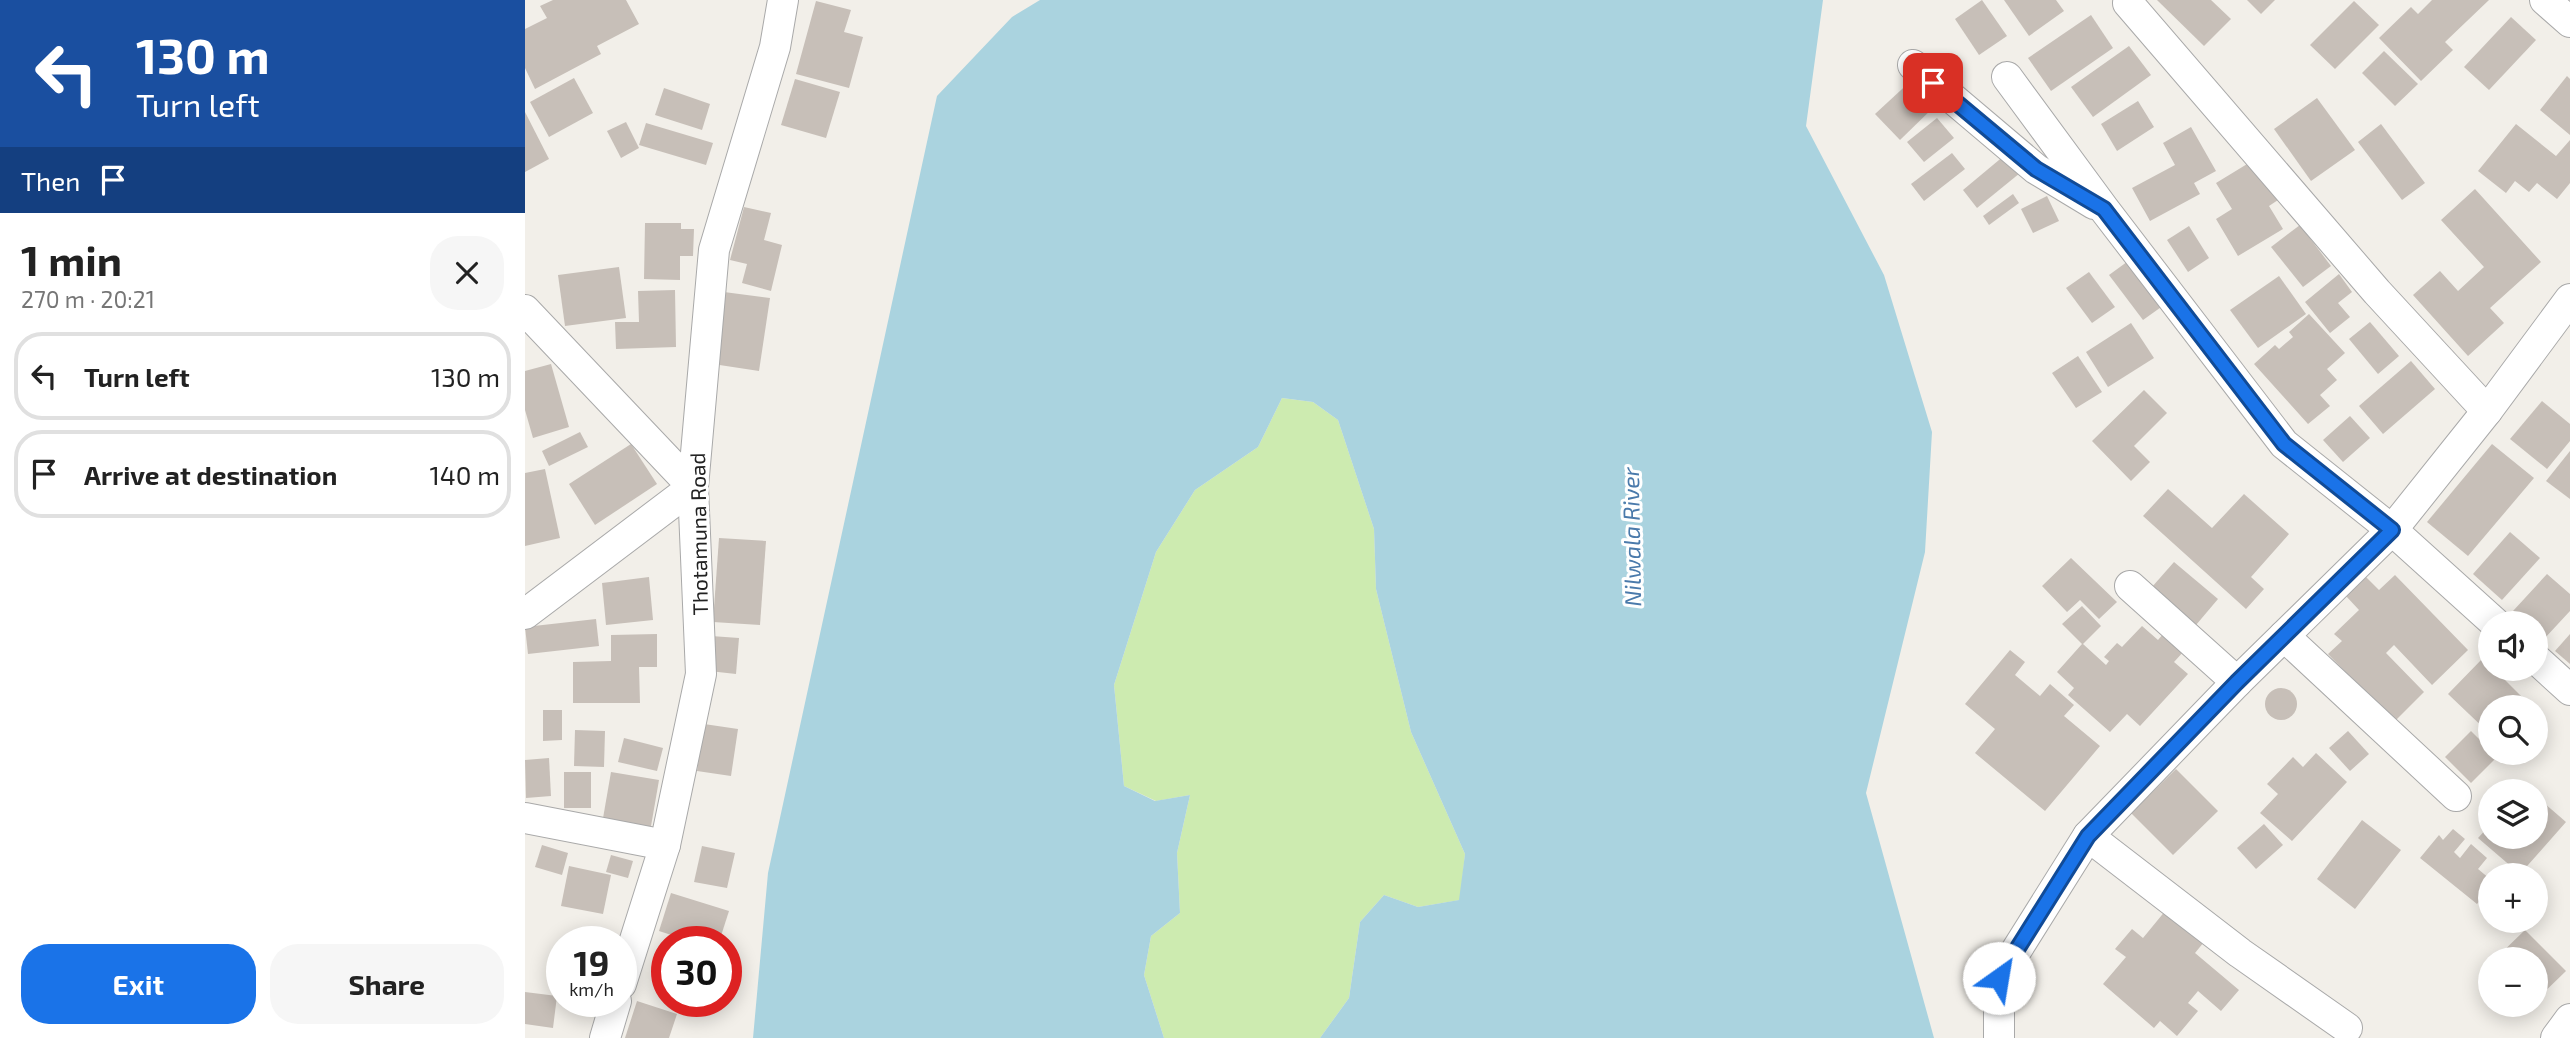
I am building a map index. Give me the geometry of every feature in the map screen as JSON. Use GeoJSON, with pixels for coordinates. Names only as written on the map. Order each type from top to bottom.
{"type":"FeatureCollection","features":[{"type":"Feature","properties":{"kind":"street","name":"Thotamuna Road"},"geometry":{"type":"LineString","coordinates":[[637,933],[665,845],[701,674],[693,487],[714,250],[775,47],[783,0]]}},
{"type":"Feature","properties":{"kind":"street"},"geometry":{"type":"LineString","coordinates":[[2545,0],[2570,22]]}},
{"type":"Feature","properties":{"kind":"street"},"geometry":{"type":"LineString","coordinates":[[2128,3],[2377,292],[2487,411]]}},
{"type":"Feature","properties":{"kind":"street"},"geometry":{"type":"LineString","coordinates":[[1913,65],[2036,169],[2104,209]]}},
{"type":"Feature","properties":{"kind":"street"},"geometry":{"type":"LineString","coordinates":[[2007,77],[2284,444],[2392,530],[2482,611]]}},
{"type":"Feature","properties":{"kind":"street"},"geometry":{"type":"LineString","coordinates":[[1999,1038],[1999,978],[2088,836],[2237,682],[2392,530],[2487,411],[2570,299]]}},
{"type":"Feature","properties":{"kind":"street"},"geometry":{"type":"LineString","coordinates":[[525,310],[693,487],[525,614]]}},
{"type":"Feature","properties":{"kind":"street"},"geometry":{"type":"LineString","coordinates":[[2130,586],[2237,682]]}},
{"type":"Feature","properties":{"kind":"street"},"geometry":{"type":"LineString","coordinates":[[2284,636],[2456,796]]}},
{"type":"Feature","properties":{"kind":"street"},"geometry":{"type":"LineString","coordinates":[[2548,670],[2570,690]]}},
{"type":"Feature","properties":{"kind":"street"},"geometry":{"type":"LineString","coordinates":[[525,818],[665,845]]}},
{"type":"Feature","properties":{"kind":"street"},"geometry":{"type":"LineString","coordinates":[[2088,836],[2240,953],[2347,1028]]}},
{"type":"Feature","properties":{"kind":"street"},"geometry":{"type":"LineString","coordinates":[[604,1038],[611,1017]]}},
{"type":"Feature","properties":{"kind":"street"},"geometry":{"type":"LineString","coordinates":[[2556,1038],[2570,1019]]}},
{"type":"Feature","properties":{"kind":"green space"},"geometry":{"type":"Polygon","coordinates":[[[1282,398],[1313,402],[1338,420],[1374,529],[1376,589],[1411,732],[1465,854],[1460,900],[1418,907],[1384,895],[1360,922],[1349,998],[1320,1038],[1164,1038],[1144,975],[1151,936],[1180,913],[1177,853],[1190,795],[1156,801],[1124,786],[1114,685],[1156,552],[1195,490],[1258,447],[1282,398]]]}},
{"type":"Feature","properties":{"kind":"water","name":"Nilwala River"},"geometry":{"type":"Polygon","coordinates":[[[1040,0],[1823,0],[1806,126],[1884,275],[1932,432],[1925,552],[1866,793],[1934,1038],[1320,1038],[1349,998],[1360,922],[1384,895],[1418,907],[1459,900],[1465,854],[1411,732],[1376,589],[1374,529],[1338,420],[1313,402],[1282,398],[1258,447],[1195,490],[1156,552],[1114,685],[1124,786],[1155,801],[1190,795],[1177,853],[1180,913],[1151,936],[1144,975],[1164,1038],[753,1038],[768,873],[937,96],[1012,17],[1040,0]]]}},
{"type":"Feature","properties":{"kind":"building"},"geometry":{"type":"Polygon","coordinates":[[[553,0],[626,0],[639,24],[597,46],[601,54],[535,89],[525,68],[525,29],[547,18],[540,6],[553,0]]]}},
{"type":"Feature","properties":{"kind":"building"},"geometry":{"type":"Polygon","coordinates":[[[1982,0],[2007,36],[1979,55],[1955,19],[1982,0]]]}},
{"type":"Feature","properties":{"kind":"building"},"geometry":{"type":"Polygon","coordinates":[[[2004,0],[2056,0],[2064,11],[2029,36],[2004,0]]]}},
{"type":"Feature","properties":{"kind":"building"},"geometry":{"type":"Polygon","coordinates":[[[2157,0],[2211,0],[2231,19],[2204,46],[2157,0]]]}},
{"type":"Feature","properties":{"kind":"building"},"geometry":{"type":"Polygon","coordinates":[[[2247,0],[2275,0],[2261,14],[2247,0]]]}},
{"type":"Feature","properties":{"kind":"building"},"geometry":{"type":"Polygon","coordinates":[[[2432,0],[2489,0],[2445,42],[2453,50],[2421,81],[2379,38],[2411,7],[2418,14],[2432,0]]]}},
{"type":"Feature","properties":{"kind":"building"},"geometry":{"type":"Polygon","coordinates":[[[816,1],[851,10],[844,32],[863,37],[849,88],[796,74],[816,1]]]}},
{"type":"Feature","properties":{"kind":"building"},"geometry":{"type":"Polygon","coordinates":[[[2354,1],[2379,25],[2335,69],[2310,45],[2354,1]]]}},
{"type":"Feature","properties":{"kind":"building"},"geometry":{"type":"Polygon","coordinates":[[[2091,15],[2113,48],[2051,91],[2028,58],[2091,15]]]}},
{"type":"Feature","properties":{"kind":"building"},"geometry":{"type":"Polygon","coordinates":[[[2511,17],[2536,40],[2489,90],[2464,67],[2511,17]]]}},
{"type":"Feature","properties":{"kind":"building"},"geometry":{"type":"Polygon","coordinates":[[[2129,46],[2151,75],[2093,117],[2071,87],[2129,46]]]}},
{"type":"Feature","properties":{"kind":"building"},"geometry":{"type":"Polygon","coordinates":[[[2384,51],[2418,84],[2395,106],[2362,73],[2384,51]]]}},
{"type":"Feature","properties":{"kind":"building"},"geometry":{"type":"Polygon","coordinates":[[[2567,76],[2570,79],[2570,135],[2540,110],[2567,76]]]}},
{"type":"Feature","properties":{"kind":"building"},"geometry":{"type":"Polygon","coordinates":[[[574,78],[593,113],[549,137],[530,102],[574,78]]]}},
{"type":"Feature","properties":{"kind":"building"},"geometry":{"type":"Polygon","coordinates":[[[1914,78],[1938,103],[1900,140],[1875,114],[1914,78]]]}},
{"type":"Feature","properties":{"kind":"building"},"geometry":{"type":"Polygon","coordinates":[[[795,79],[840,92],[826,138],[781,125],[795,79]]]}},
{"type":"Feature","properties":{"kind":"building"},"geometry":{"type":"Polygon","coordinates":[[[664,88],[710,104],[702,130],[655,115],[664,88]]]}},
{"type":"Feature","properties":{"kind":"building"},"geometry":{"type":"Polygon","coordinates":[[[2317,98],[2355,150],[2311,181],[2274,129],[2317,98]]]}},
{"type":"Feature","properties":{"kind":"building"},"geometry":{"type":"Polygon","coordinates":[[[2138,101],[2154,127],[2117,151],[2101,124],[2138,101]]]}},
{"type":"Feature","properties":{"kind":"building"},"geometry":{"type":"Polygon","coordinates":[[[525,112],[549,159],[525,172],[525,112]]]}},
{"type":"Feature","properties":{"kind":"building"},"geometry":{"type":"Polygon","coordinates":[[[1937,118],[1954,138],[1924,162],[1907,142],[1937,118]]]}},
{"type":"Feature","properties":{"kind":"building"},"geometry":{"type":"Polygon","coordinates":[[[626,122],[639,148],[621,158],[607,131],[626,122]]]}},
{"type":"Feature","properties":{"kind":"building"},"geometry":{"type":"Polygon","coordinates":[[[646,123],[713,143],[706,165],[639,145],[646,123]]]}},
{"type":"Feature","properties":{"kind":"building"},"geometry":{"type":"Polygon","coordinates":[[[2381,124],[2425,183],[2402,200],[2358,142],[2381,124]]]}},
{"type":"Feature","properties":{"kind":"building"},"geometry":{"type":"Polygon","coordinates":[[[2516,124],[2556,156],[2570,140],[2570,183],[2557,199],[2537,183],[2529,192],[2515,181],[2506,193],[2478,171],[2516,124]]]}},
{"type":"Feature","properties":{"kind":"building"},"geometry":{"type":"Polygon","coordinates":[[[2191,127],[2216,171],[2194,183],[2200,194],[2150,221],[2132,188],[2175,165],[2163,143],[2191,127]]]}},
{"type":"Feature","properties":{"kind":"building"},"geometry":{"type":"Polygon","coordinates":[[[1952,153],[1965,169],[1924,201],[1911,184],[1952,153]]]}},
{"type":"Feature","properties":{"kind":"building"},"geometry":{"type":"Polygon","coordinates":[[[2005,155],[2020,173],[1977,208],[1963,190],[2005,155]]]}},
{"type":"Feature","properties":{"kind":"building"},"geometry":{"type":"Polygon","coordinates":[[[2257,158],[2281,198],[2269,206],[2283,229],[2238,256],[2216,219],[2232,209],[2216,183],[2257,158]]]}},
{"type":"Feature","properties":{"kind":"building"},"geometry":{"type":"Polygon","coordinates":[[[2475,189],[2541,262],[2490,308],[2504,323],[2468,356],[2413,295],[2440,271],[2458,291],[2484,267],[2441,220],[2475,189]]]}},
{"type":"Feature","properties":{"kind":"building"},"geometry":{"type":"Polygon","coordinates":[[[2013,194],[2019,203],[1989,225],[1983,216],[2013,194]]]}},
{"type":"Feature","properties":{"kind":"building"},"geometry":{"type":"Polygon","coordinates":[[[2047,196],[2059,221],[2033,233],[2021,209],[2047,196]]]}},
{"type":"Feature","properties":{"kind":"building"},"geometry":{"type":"Polygon","coordinates":[[[744,207],[771,213],[764,240],[782,245],[771,291],[742,283],[747,264],[730,260],[744,207]]]}},
{"type":"Feature","properties":{"kind":"building"},"geometry":{"type":"Polygon","coordinates":[[[645,223],[681,223],[681,229],[694,229],[693,256],[680,256],[680,280],[644,279],[645,223]]]}},
{"type":"Feature","properties":{"kind":"building"},"geometry":{"type":"Polygon","coordinates":[[[2300,225],[2331,266],[2303,287],[2271,247],[2300,225]]]}},
{"type":"Feature","properties":{"kind":"building"},"geometry":{"type":"Polygon","coordinates":[[[2189,226],[2209,258],[2188,272],[2167,240],[2189,226]]]}},
{"type":"Feature","properties":{"kind":"building"},"geometry":{"type":"Polygon","coordinates":[[[2131,259],[2164,305],[2143,320],[2109,275],[2131,259]]]}},
{"type":"Feature","properties":{"kind":"building"},"geometry":{"type":"Polygon","coordinates":[[[619,267],[626,318],[565,326],[558,275],[619,267]]]}},
{"type":"Feature","properties":{"kind":"building"},"geometry":{"type":"Polygon","coordinates":[[[2089,272],[2115,307],[2092,323],[2066,288],[2089,272]]]}},
{"type":"Feature","properties":{"kind":"building"},"geometry":{"type":"Polygon","coordinates":[[[2339,274],[2352,292],[2338,303],[2350,317],[2330,333],[2305,302],[2339,274]]]}},
{"type":"Feature","properties":{"kind":"building"},"geometry":{"type":"Polygon","coordinates":[[[2279,276],[2306,314],[2258,348],[2230,310],[2279,276]]]}},
{"type":"Feature","properties":{"kind":"building"},"geometry":{"type":"Polygon","coordinates":[[[675,290],[676,347],[616,349],[615,322],[639,322],[638,291],[675,290]]]}},
{"type":"Feature","properties":{"kind":"building"},"geometry":{"type":"Polygon","coordinates":[[[724,292],[770,298],[759,371],[713,364],[724,292]]]}},
{"type":"Feature","properties":{"kind":"building"},"geometry":{"type":"Polygon","coordinates":[[[2309,314],[2345,353],[2327,369],[2337,380],[2320,395],[2330,406],[2308,424],[2254,364],[2275,345],[2279,349],[2293,337],[2289,332],[2309,314]]]}},
{"type":"Feature","properties":{"kind":"building"},"geometry":{"type":"Polygon","coordinates":[[[2370,322],[2399,356],[2378,374],[2349,339],[2370,322]]]}},
{"type":"Feature","properties":{"kind":"building"},"geometry":{"type":"Polygon","coordinates":[[[2131,323],[2154,358],[2108,387],[2086,352],[2131,323]]]}},
{"type":"Feature","properties":{"kind":"building"},"geometry":{"type":"Polygon","coordinates":[[[2078,356],[2102,392],[2076,408],[2052,373],[2078,356]]]}},
{"type":"Feature","properties":{"kind":"building"},"geometry":{"type":"Polygon","coordinates":[[[2411,361],[2435,389],[2383,434],[2359,406],[2411,361]]]}},
{"type":"Feature","properties":{"kind":"building"},"geometry":{"type":"Polygon","coordinates":[[[551,364],[569,427],[533,438],[525,410],[525,371],[551,364]]]}},
{"type":"Feature","properties":{"kind":"building"},"geometry":{"type":"Polygon","coordinates":[[[2144,390],[2167,413],[2134,446],[2150,462],[2131,481],[2092,441],[2144,390]]]}},
{"type":"Feature","properties":{"kind":"building"},"geometry":{"type":"Polygon","coordinates":[[[2542,401],[2570,424],[2570,441],[2547,469],[2510,439],[2542,401]]]}},
{"type":"Feature","properties":{"kind":"building"},"geometry":{"type":"Polygon","coordinates":[[[2350,416],[2370,438],[2343,462],[2323,440],[2350,416]]]}},
{"type":"Feature","properties":{"kind":"building"},"geometry":{"type":"Polygon","coordinates":[[[580,432],[588,447],[549,466],[542,451],[580,432]]]}},
{"type":"Feature","properties":{"kind":"building"},"geometry":{"type":"Polygon","coordinates":[[[631,444],[657,484],[595,525],[569,484],[631,444]]]}},
{"type":"Feature","properties":{"kind":"building"},"geometry":{"type":"Polygon","coordinates":[[[2492,444],[2534,478],[2468,556],[2427,522],[2492,444]]]}},
{"type":"Feature","properties":{"kind":"building"},"geometry":{"type":"Polygon","coordinates":[[[2570,451],[2570,499],[2546,481],[2570,451]]]}},
{"type":"Feature","properties":{"kind":"building"},"geometry":{"type":"Polygon","coordinates":[[[545,469],[560,538],[525,546],[525,473],[545,469]]]}},
{"type":"Feature","properties":{"kind":"building"},"geometry":{"type":"Polygon","coordinates":[[[2168,489],[2212,528],[2244,494],[2289,534],[2251,577],[2264,589],[2246,609],[2143,516],[2168,489]]]}},
{"type":"Feature","properties":{"kind":"building"},"geometry":{"type":"Polygon","coordinates":[[[2510,532],[2540,558],[2502,600],[2473,574],[2510,532]]]}},
{"type":"Feature","properties":{"kind":"building"},"geometry":{"type":"Polygon","coordinates":[[[719,538],[766,541],[760,625],[713,622],[719,538]]]}},
{"type":"Feature","properties":{"kind":"building"},"geometry":{"type":"Polygon","coordinates":[[[2071,558],[2117,602],[2099,619],[2080,600],[2067,612],[2042,586],[2071,558]]]}},
{"type":"Feature","properties":{"kind":"building"},"geometry":{"type":"Polygon","coordinates":[[[2174,562],[2218,599],[2196,625],[2152,587],[2174,562]]]}},
{"type":"Feature","properties":{"kind":"building"},"geometry":{"type":"Polygon","coordinates":[[[2547,574],[2570,594],[2570,611],[2548,635],[2548,611],[2513,611],[2547,574]]]}},
{"type":"Feature","properties":{"kind":"building"},"geometry":{"type":"Polygon","coordinates":[[[2395,575],[2468,650],[2432,685],[2394,645],[2386,653],[2424,692],[2394,722],[2328,654],[2342,641],[2334,634],[2359,610],[2346,596],[2366,577],[2379,590],[2395,575]]]}},
{"type":"Feature","properties":{"kind":"building"},"geometry":{"type":"Polygon","coordinates":[[[649,577],[653,620],[606,625],[602,583],[649,577]]]}},
{"type":"Feature","properties":{"kind":"building"},"geometry":{"type":"Polygon","coordinates":[[[2082,606],[2101,626],[2083,644],[2106,665],[2109,661],[2104,657],[2117,643],[2122,647],[2142,626],[2158,640],[2164,633],[2184,651],[2174,662],[2188,674],[2140,726],[2127,714],[2110,732],[2068,695],[2074,688],[2057,672],[2082,644],[2062,624],[2082,606]]]}},
{"type":"Feature","properties":{"kind":"building"},"geometry":{"type":"Polygon","coordinates":[[[596,619],[599,646],[528,654],[525,627],[596,619]]]}},
{"type":"Feature","properties":{"kind":"building"},"geometry":{"type":"Polygon","coordinates":[[[657,634],[657,667],[639,667],[640,703],[573,703],[573,662],[611,661],[611,635],[657,634]]]}},
{"type":"Feature","properties":{"kind":"building"},"geometry":{"type":"Polygon","coordinates":[[[2570,634],[2570,664],[2555,651],[2570,634]]]}},
{"type":"Feature","properties":{"kind":"building"},"geometry":{"type":"Polygon","coordinates":[[[711,636],[739,638],[736,674],[709,671],[711,636]]]}},
{"type":"Feature","properties":{"kind":"building"},"geometry":{"type":"Polygon","coordinates":[[[2010,650],[2025,662],[2015,675],[2040,696],[2050,684],[2074,705],[2064,716],[2100,746],[2045,811],[1975,753],[1995,729],[1965,704],[2010,650]]]}},
{"type":"Feature","properties":{"kind":"building"},"geometry":{"type":"Polygon","coordinates":[[[2478,663],[2478,681],[2506,681],[2520,695],[2478,695],[2478,723],[2448,694],[2478,663]]]}},
{"type":"Feature","properties":{"kind":"building"},"geometry":{"type":"Polygon","coordinates":[[[2281,688],[2293,692],[2297,704],[2293,716],[2281,720],[2269,716],[2265,704],[2269,692],[2281,688]]]}},
{"type":"Feature","properties":{"kind":"building"},"geometry":{"type":"Polygon","coordinates":[[[543,710],[562,710],[562,740],[543,741],[543,710]]]}},
{"type":"Feature","properties":{"kind":"building"},"geometry":{"type":"Polygon","coordinates":[[[704,724],[738,729],[731,776],[697,771],[704,724]]]}},
{"type":"Feature","properties":{"kind":"building"},"geometry":{"type":"Polygon","coordinates":[[[575,730],[605,731],[604,767],[574,766],[575,730]]]}},
{"type":"Feature","properties":{"kind":"building"},"geometry":{"type":"Polygon","coordinates":[[[2348,731],[2369,754],[2350,771],[2329,748],[2348,731]]]}},
{"type":"Feature","properties":{"kind":"building"},"geometry":{"type":"Polygon","coordinates":[[[2471,731],[2478,738],[2478,765],[2489,765],[2471,783],[2445,757],[2471,731]]]}},
{"type":"Feature","properties":{"kind":"building"},"geometry":{"type":"Polygon","coordinates":[[[624,738],[663,748],[657,771],[618,762],[624,738]]]}},
{"type":"Feature","properties":{"kind":"building"},"geometry":{"type":"Polygon","coordinates":[[[2316,753],[2347,782],[2292,841],[2260,813],[2278,794],[2267,784],[2293,757],[2303,767],[2316,753]]]}},
{"type":"Feature","properties":{"kind":"building"},"geometry":{"type":"Polygon","coordinates":[[[549,758],[551,796],[526,798],[525,760],[549,758]]]}},
{"type":"Feature","properties":{"kind":"building"},"geometry":{"type":"Polygon","coordinates":[[[2176,769],[2218,811],[2173,855],[2131,813],[2176,769]]]}},
{"type":"Feature","properties":{"kind":"building"},"geometry":{"type":"Polygon","coordinates":[[[564,772],[591,772],[591,808],[564,808],[564,772]]]}},
{"type":"Feature","properties":{"kind":"building"},"geometry":{"type":"Polygon","coordinates":[[[611,772],[659,780],[650,832],[602,824],[611,772]]]}},
{"type":"Feature","properties":{"kind":"building"},"geometry":{"type":"Polygon","coordinates":[[[2548,806],[2566,822],[2548,842],[2548,806]]]}},
{"type":"Feature","properties":{"kind":"building"},"geometry":{"type":"Polygon","coordinates":[[[2362,820],[2401,850],[2355,909],[2317,879],[2362,820]]]}},
{"type":"Feature","properties":{"kind":"building"},"geometry":{"type":"Polygon","coordinates":[[[2264,824],[2283,845],[2256,869],[2237,848],[2264,824]]]}},
{"type":"Feature","properties":{"kind":"building"},"geometry":{"type":"Polygon","coordinates":[[[2453,829],[2465,839],[2454,852],[2460,858],[2471,844],[2487,858],[2483,863],[2478,863],[2477,904],[2420,858],[2439,835],[2443,840],[2453,829]]]}},
{"type":"Feature","properties":{"kind":"building"},"geometry":{"type":"Polygon","coordinates":[[[542,845],[568,853],[562,875],[535,867],[542,845]]]}},
{"type":"Feature","properties":{"kind":"building"},"geometry":{"type":"Polygon","coordinates":[[[702,846],[735,853],[727,888],[694,882],[702,846]]]}},
{"type":"Feature","properties":{"kind":"building"},"geometry":{"type":"Polygon","coordinates":[[[2491,849],[2542,849],[2530,863],[2507,863],[2491,849]]]}},
{"type":"Feature","properties":{"kind":"building"},"geometry":{"type":"Polygon","coordinates":[[[611,855],[633,861],[628,878],[606,872],[611,855]]]}},
{"type":"Feature","properties":{"kind":"building"},"geometry":{"type":"Polygon","coordinates":[[[569,866],[611,875],[603,914],[561,906],[569,866]]]}},
{"type":"Feature","properties":{"kind":"building"},"geometry":{"type":"Polygon","coordinates":[[[671,893],[729,911],[724,926],[661,926],[671,893]]]}},
{"type":"Feature","properties":{"kind":"building"},"geometry":{"type":"Polygon","coordinates":[[[2166,910],[2204,942],[2195,953],[2239,990],[2221,1011],[2198,991],[2188,1003],[2198,1011],[2177,1036],[2160,1021],[2154,1028],[2103,984],[2126,957],[2115,949],[2132,929],[2143,938],[2166,910]]]}},
{"type":"Feature","properties":{"kind":"building"},"geometry":{"type":"Polygon","coordinates":[[[2522,933],[2528,933],[2542,947],[2507,947],[2522,933]]]}},
{"type":"Feature","properties":{"kind":"building"},"geometry":{"type":"Polygon","coordinates":[[[2548,953],[2566,971],[2548,988],[2548,953]]]}},
{"type":"Feature","properties":{"kind":"building"},"geometry":{"type":"Polygon","coordinates":[[[525,992],[546,995],[546,1017],[554,1017],[553,1028],[525,1024],[525,992]]]}},
{"type":"Feature","properties":{"kind":"building"},"geometry":{"type":"Polygon","coordinates":[[[637,1001],[651,1006],[651,1017],[676,1017],[669,1038],[625,1038],[632,1017],[637,1017],[637,1001]]]}},
{"type":"Feature","properties":{"kind":"route"},"geometry":{"type":"LineString","coordinates":[[1933,83],[2036,169],[2104,209],[2284,444],[2392,530],[2237,682],[2088,836],[1999,978]]}}]}
